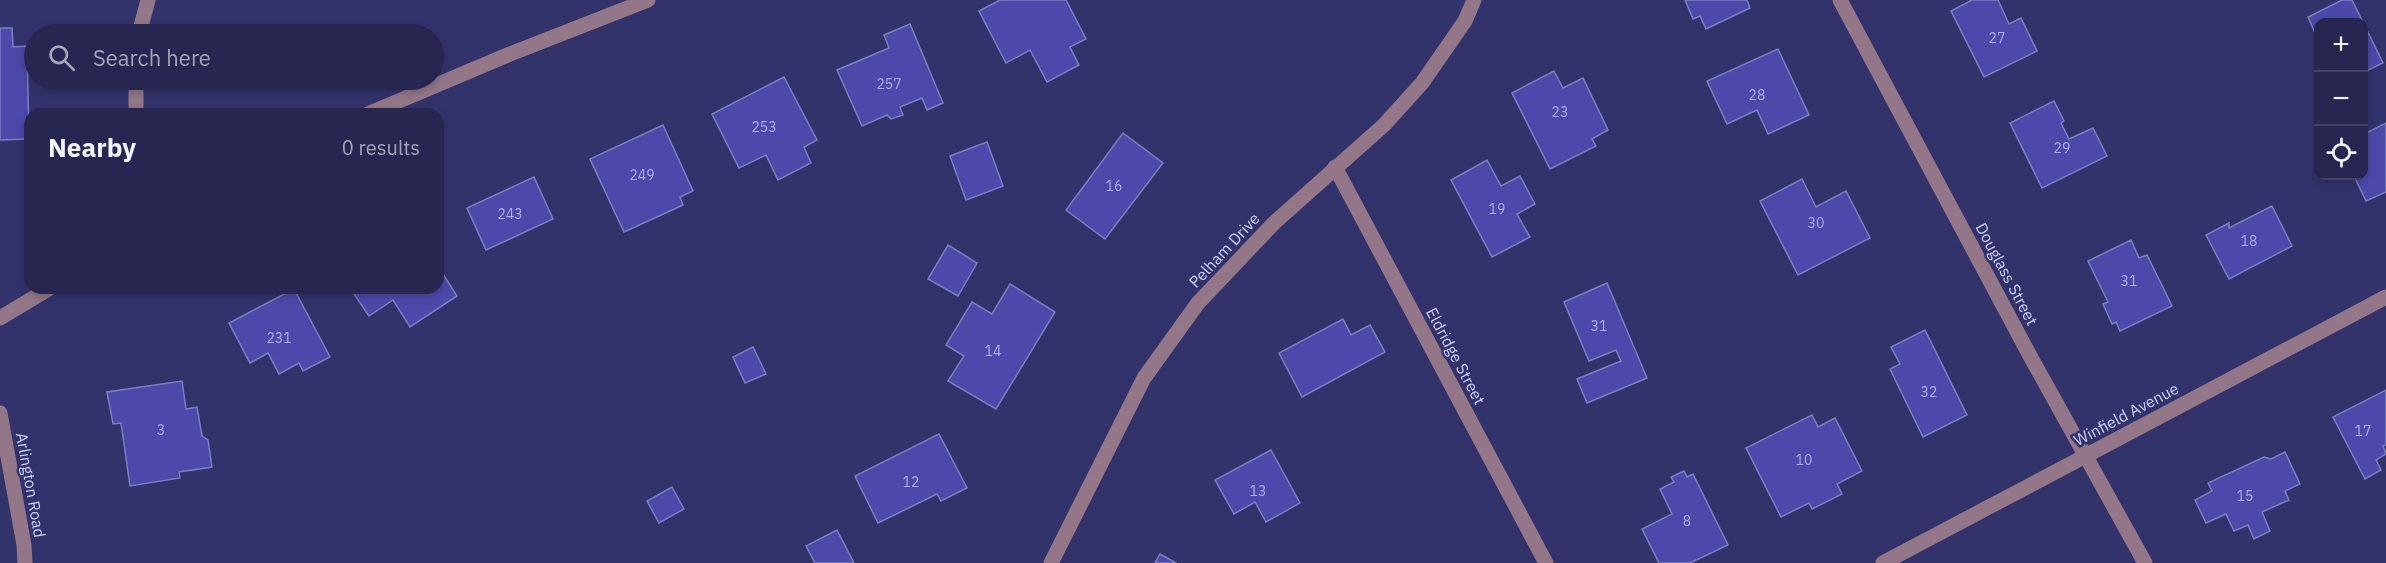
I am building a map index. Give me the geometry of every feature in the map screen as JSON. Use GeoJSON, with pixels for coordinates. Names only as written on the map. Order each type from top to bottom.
{"type":"FeatureCollection","features":[{"type":"Feature","properties":{"kind":"street"},"geometry":{"type":"LineString","coordinates":[[142,24],[148,0]]}},
{"type":"Feature","properties":{"kind":"street"},"geometry":{"type":"LineString","coordinates":[[444,82],[648,0]]}},
{"type":"Feature","properties":{"kind":"street","name":"Pelham Drive"},"geometry":{"type":"LineString","coordinates":[[1051,563],[1144,378],[1198,303],[1274,223],[1384,125],[1422,83],[1465,21],[1474,0]]}},
{"type":"Feature","properties":{"kind":"street","name":"Douglass Street"},"geometry":{"type":"LineString","coordinates":[[1840,0],[2029,354],[2145,563]]}},
{"type":"Feature","properties":{"kind":"street"},"geometry":{"type":"LineString","coordinates":[[136,90],[136,108]]}},
{"type":"Feature","properties":{"kind":"street"},"geometry":{"type":"LineString","coordinates":[[382,108],[425,90]]}},
{"type":"Feature","properties":{"kind":"street","name":"Eldridge Street"},"geometry":{"type":"LineString","coordinates":[[1335,167],[1546,563]]}},
{"type":"Feature","properties":{"kind":"street"},"geometry":{"type":"LineString","coordinates":[[0,318],[40,294]]}},
{"type":"Feature","properties":{"kind":"street","name":"Winfield Avenue"},"geometry":{"type":"LineString","coordinates":[[1883,563],[2386,297]]}},
{"type":"Feature","properties":{"kind":"street","name":"Arlington Road"},"geometry":{"type":"LineString","coordinates":[[0,413],[24,545],[25,563]]}},
{"type":"Feature","properties":{"kind":"building"},"geometry":{"type":"Polygon","coordinates":[[[1000,0],[1066,0],[1086,39],[1070,47],[1079,65],[1047,82],[1030,50],[1006,63],[979,11],[1000,0]]]}},
{"type":"Feature","properties":{"kind":"building"},"geometry":{"type":"Polygon","coordinates":[[[1685,0],[1747,0],[1750,8],[1706,29],[1700,16],[1693,19],[1685,0]]]}},
{"type":"Feature","properties":{"kind":"building"},"geometry":{"type":"Polygon","coordinates":[[[1972,0],[1998,0],[2009,24],[2021,18],[2037,51],[1984,77],[1951,11],[1972,0]]]}},
{"type":"Feature","properties":{"kind":"building"},"geometry":{"type":"Polygon","coordinates":[[[2342,0],[2352,0],[2361,18],[2314,18],[2314,31],[2308,17],[2342,0]]]}},
{"type":"Feature","properties":{"kind":"building"},"geometry":{"type":"Polygon","coordinates":[[[910,24],[943,103],[927,110],[922,98],[900,107],[903,115],[891,119],[887,115],[862,126],[837,70],[889,48],[884,35],[910,24]]]}},
{"type":"Feature","properties":{"kind":"building"},"geometry":{"type":"Polygon","coordinates":[[[0,28],[12,28],[13,47],[24,46],[24,90],[28,90],[28,108],[24,108],[24,139],[0,140],[0,28]]]}},
{"type":"Feature","properties":{"kind":"building"},"geometry":{"type":"Polygon","coordinates":[[[2368,32],[2383,63],[2368,70],[2368,32]]]}},
{"type":"Feature","properties":{"kind":"building"},"geometry":{"type":"Polygon","coordinates":[[[1778,49],[1809,115],[1768,134],[1757,110],[1727,124],[1707,81],[1778,49]]]}},
{"type":"Feature","properties":{"kind":"building"},"geometry":{"type":"Polygon","coordinates":[[[1554,71],[1563,88],[1583,78],[1608,130],[1592,139],[1596,146],[1550,169],[1512,93],[1554,71]]]}},
{"type":"Feature","properties":{"kind":"building"},"geometry":{"type":"Polygon","coordinates":[[[784,77],[817,140],[804,147],[811,163],[778,180],[766,155],[739,168],[712,114],[784,77]]]}},
{"type":"Feature","properties":{"kind":"building"},"geometry":{"type":"Polygon","coordinates":[[[2054,101],[2064,121],[2061,123],[2069,139],[2093,128],[2107,156],[2042,188],[2010,123],[2054,101]]]}},
{"type":"Feature","properties":{"kind":"building"},"geometry":{"type":"Polygon","coordinates":[[[2386,123],[2386,192],[2366,201],[2356,180],[2368,180],[2368,132],[2386,123]]]}},
{"type":"Feature","properties":{"kind":"building"},"geometry":{"type":"Polygon","coordinates":[[[663,125],[693,191],[680,197],[683,205],[624,232],[590,159],[663,125]]]}},
{"type":"Feature","properties":{"kind":"building"},"geometry":{"type":"Polygon","coordinates":[[[1123,133],[1163,163],[1105,239],[1066,210],[1123,133]]]}},
{"type":"Feature","properties":{"kind":"building"},"geometry":{"type":"Polygon","coordinates":[[[987,142],[1003,186],[966,200],[950,156],[987,142]]]}},
{"type":"Feature","properties":{"kind":"building"},"geometry":{"type":"Polygon","coordinates":[[[1487,160],[1501,186],[1520,176],[1535,204],[1517,214],[1530,237],[1492,257],[1451,180],[1487,160]]]}},
{"type":"Feature","properties":{"kind":"building"},"geometry":{"type":"Polygon","coordinates":[[[534,177],[553,219],[486,250],[467,208],[534,177]]]}},
{"type":"Feature","properties":{"kind":"building"},"geometry":{"type":"Polygon","coordinates":[[[1802,179],[1816,207],[1846,191],[1870,238],[1798,275],[1760,201],[1802,179]]]}},
{"type":"Feature","properties":{"kind":"building"},"geometry":{"type":"Polygon","coordinates":[[[2272,206],[2292,246],[2229,279],[2206,235],[2229,223],[2229,228],[2272,206]]]}},
{"type":"Feature","properties":{"kind":"building"},"geometry":{"type":"Polygon","coordinates":[[[2131,240],[2139,258],[2147,255],[2172,306],[2120,331],[2116,322],[2112,324],[2103,304],[2108,302],[2088,261],[2131,240]]]}},
{"type":"Feature","properties":{"kind":"building"},"geometry":{"type":"Polygon","coordinates":[[[948,245],[977,263],[958,296],[928,279],[948,245]]]}},
{"type":"Feature","properties":{"kind":"building"},"geometry":{"type":"Polygon","coordinates":[[[444,275],[457,296],[410,327],[393,300],[369,316],[354,294],[444,294],[444,275]]]}},
{"type":"Feature","properties":{"kind":"building"},"geometry":{"type":"Polygon","coordinates":[[[1607,283],[1647,378],[1587,403],[1577,379],[1621,361],[1616,350],[1589,361],[1564,302],[1607,283]]]}},
{"type":"Feature","properties":{"kind":"building"},"geometry":{"type":"Polygon","coordinates":[[[1010,284],[1055,312],[996,409],[948,381],[964,356],[946,345],[972,302],[992,314],[1010,284]]]}},
{"type":"Feature","properties":{"kind":"building"},"geometry":{"type":"Polygon","coordinates":[[[284,294],[297,294],[330,357],[303,371],[299,363],[279,374],[268,353],[250,363],[229,323],[284,294]]]}},
{"type":"Feature","properties":{"kind":"building"},"geometry":{"type":"Polygon","coordinates":[[[1343,319],[1351,335],[1370,325],[1385,352],[1302,397],[1279,353],[1343,319]]]}},
{"type":"Feature","properties":{"kind":"building"},"geometry":{"type":"Polygon","coordinates":[[[1925,330],[1967,415],[1923,437],[1890,369],[1900,364],[1891,347],[1925,330]]]}},
{"type":"Feature","properties":{"kind":"building"},"geometry":{"type":"Polygon","coordinates":[[[753,347],[766,374],[745,383],[733,357],[753,347]]]}},
{"type":"Feature","properties":{"kind":"building"},"geometry":{"type":"Polygon","coordinates":[[[182,381],[186,409],[197,407],[202,436],[208,440],[212,467],[179,472],[180,478],[130,486],[121,423],[113,424],[107,392],[182,381]]]}},
{"type":"Feature","properties":{"kind":"building"},"geometry":{"type":"Polygon","coordinates":[[[2386,390],[2386,445],[2383,446],[2386,454],[2376,460],[2381,470],[2365,479],[2333,417],[2386,390]]]}},
{"type":"Feature","properties":{"kind":"building"},"geometry":{"type":"Polygon","coordinates":[[[1812,415],[1818,427],[1835,418],[1862,471],[1837,484],[1842,494],[1812,509],[1809,503],[1781,517],[1746,448],[1812,415]]]}},
{"type":"Feature","properties":{"kind":"building"},"geometry":{"type":"Polygon","coordinates":[[[939,434],[967,488],[941,501],[937,494],[878,523],[855,476],[939,434]]]}},
{"type":"Feature","properties":{"kind":"building"},"geometry":{"type":"Polygon","coordinates":[[[1271,450],[1300,503],[1266,522],[1255,502],[1234,514],[1215,480],[1271,450]]]}},
{"type":"Feature","properties":{"kind":"building"},"geometry":{"type":"Polygon","coordinates":[[[2285,452],[2300,484],[2285,491],[2289,500],[2262,512],[2270,531],[2254,539],[2248,525],[2234,531],[2226,514],[2206,523],[2195,500],[2212,491],[2208,483],[2264,457],[2271,459],[2285,452]]]}},
{"type":"Feature","properties":{"kind":"building"},"geometry":{"type":"Polygon","coordinates":[[[1684,471],[1687,477],[1693,474],[1728,545],[1690,563],[1659,563],[1642,529],[1672,514],[1660,489],[1674,482],[1671,477],[1684,471]]]}},
{"type":"Feature","properties":{"kind":"building"},"geometry":{"type":"Polygon","coordinates":[[[672,487],[684,509],[659,523],[647,501],[672,487]]]}},
{"type":"Feature","properties":{"kind":"building"},"geometry":{"type":"Polygon","coordinates":[[[837,530],[854,563],[815,563],[806,546],[837,530]]]}},
{"type":"Feature","properties":{"kind":"building"},"geometry":{"type":"Polygon","coordinates":[[[1160,554],[1176,563],[1155,563],[1160,554]]]}}]}
